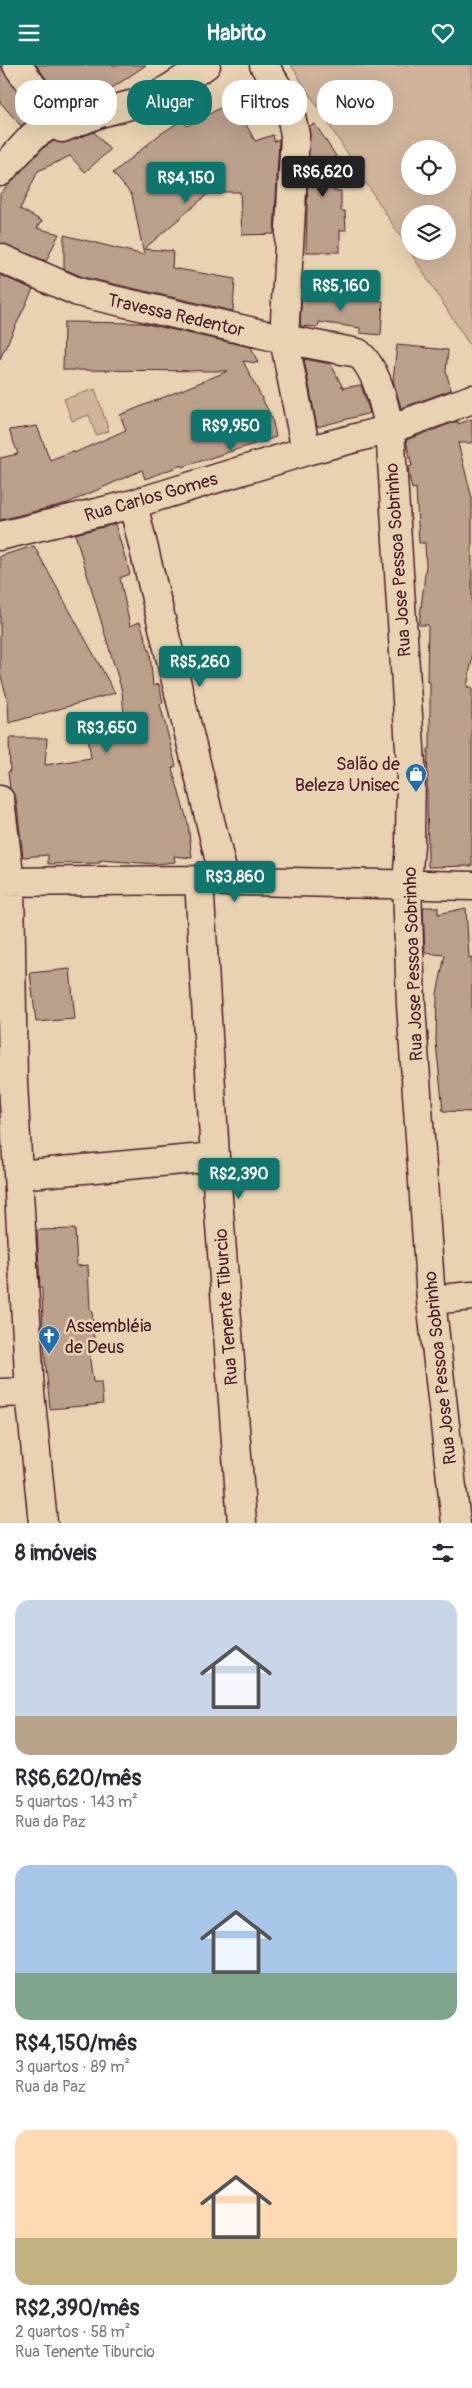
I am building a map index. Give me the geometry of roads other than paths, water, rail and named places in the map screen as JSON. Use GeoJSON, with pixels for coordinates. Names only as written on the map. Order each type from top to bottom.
{"type":"FeatureCollection","features":[{"type":"Feature","properties":{"kind":"street"},"geometry":{"type":"LineString","coordinates":[[17,65],[62,128]]}},
{"type":"Feature","properties":{"kind":"street"},"geometry":{"type":"LineString","coordinates":[[62,128],[100,113],[153,99],[206,65]]}},
{"type":"Feature","properties":{"kind":"street"},"geometry":{"type":"LineString","coordinates":[[264,65],[289,106],[295,135],[284,339],[306,451]]}},
{"type":"Feature","properties":{"kind":"street"},"geometry":{"type":"LineString","coordinates":[[0,172],[33,136],[53,123],[62,128]]}},
{"type":"Feature","properties":{"kind":"street","name":"Travessa Redentor"},"geometry":{"type":"LineString","coordinates":[[0,259],[78,292],[284,339],[358,353]]}},
{"type":"Feature","properties":{"kind":"street","name":"Rua Jose Pessoa Sobrinho"},"geometry":{"type":"LineString","coordinates":[[358,353],[365,359],[372,371],[390,429],[411,764],[410,845],[407,884],[411,1005],[431,1300],[456,1523]]}},
{"type":"Feature","properties":{"kind":"street","name":"Rua Carlos Gomes"},"geometry":{"type":"LineString","coordinates":[[0,536],[133,504],[306,451],[390,429],[472,399]]}},
{"type":"Feature","properties":{"kind":"street","name":"Rua Tenente Tiburcio"},"geometry":{"type":"LineString","coordinates":[[133,504],[212,881],[215,1157],[242,1523]]}},
{"type":"Feature","properties":{"kind":"street"},"geometry":{"type":"LineString","coordinates":[[0,801],[30,1392],[43,1523]]}},
{"type":"Feature","properties":{"kind":"street"},"geometry":{"type":"LineString","coordinates":[[5,882],[212,881],[472,886]]}},
{"type":"Feature","properties":{"kind":"street"},"geometry":{"type":"LineString","coordinates":[[18,1175],[215,1157]]}},
{"type":"Feature","properties":{"kind":"street"},"geometry":{"type":"LineString","coordinates":[[431,1300],[472,1296]]}},
{"type":"Feature","properties":{"kind":"street"},"geometry":{"type":"LineString","coordinates":[[0,1393],[30,1392]]}},
{"type":"Feature","properties":{"kind":"place","name":"Salão de Beleza Unisec"},"geometry":{"type":"Point","coordinates":[416,793]}},
{"type":"Feature","properties":{"kind":"place","name":"Assembléia de Deus"},"geometry":{"type":"Point","coordinates":[49,1355]}}]}
